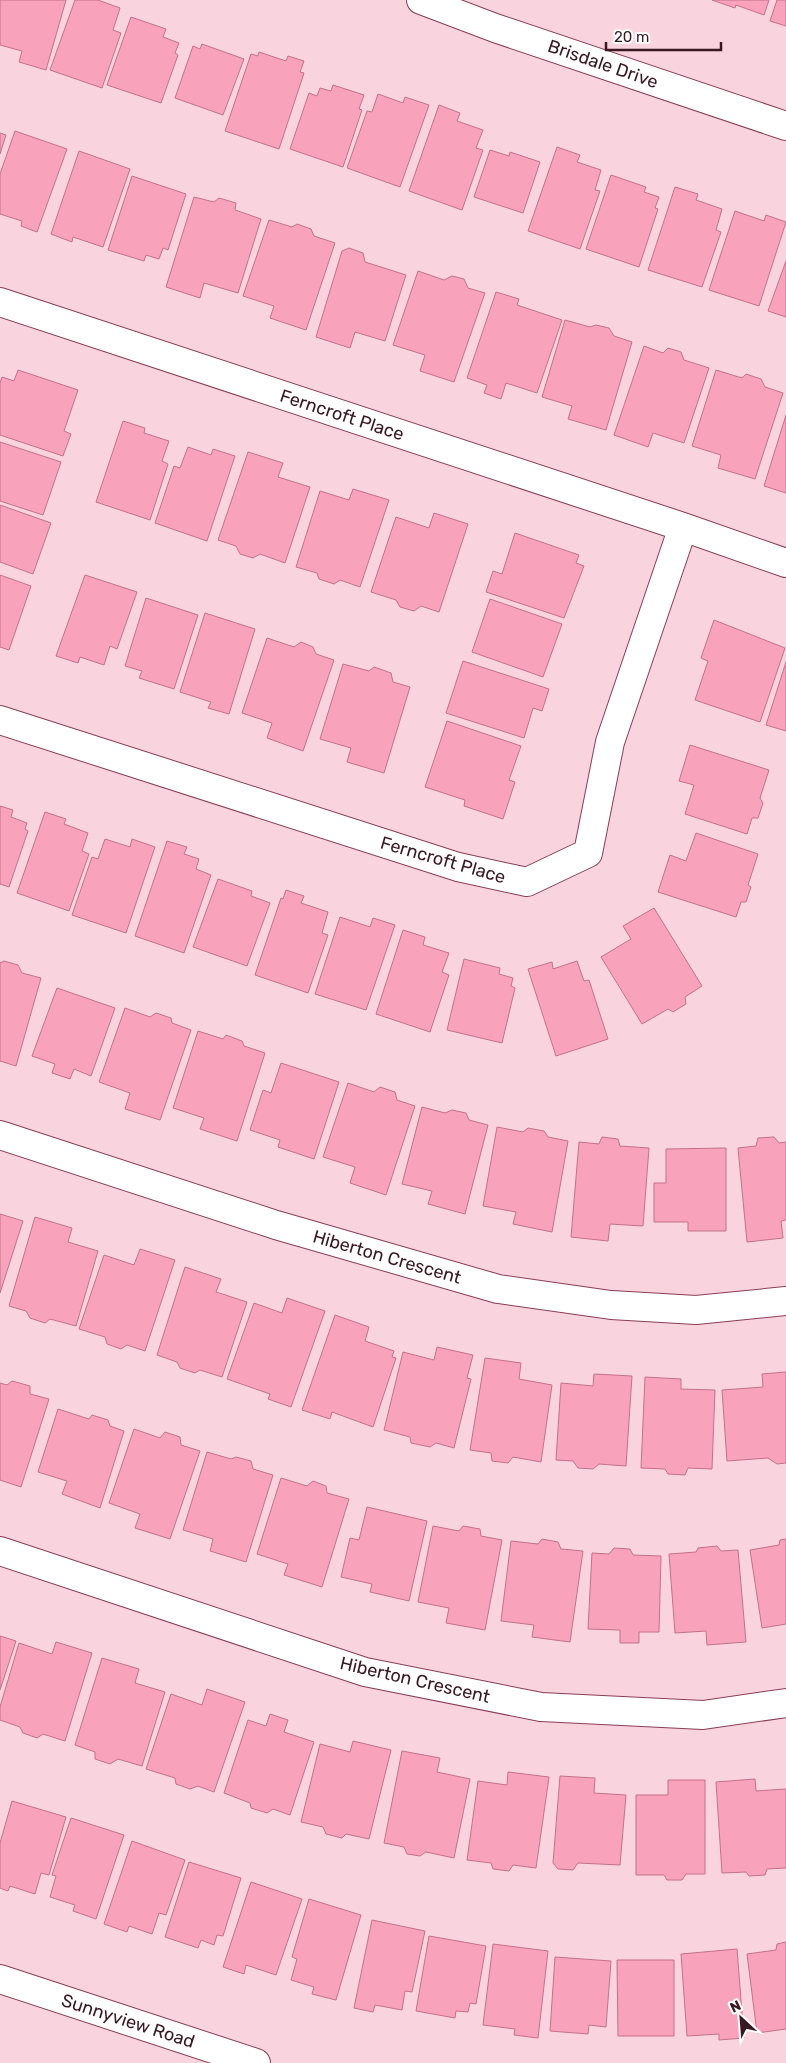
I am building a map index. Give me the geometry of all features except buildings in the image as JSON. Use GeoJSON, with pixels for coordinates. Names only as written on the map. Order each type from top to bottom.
{"type":"FeatureCollection","features":[{"type":"Feature","properties":{"kind":"street","name":"Brisdale Drive"},"geometry":{"type":"LineString","coordinates":[[421,0],[495,28],[786,126]]}},
{"type":"Feature","properties":{"kind":"street","name":"Ferncroft Place"},"geometry":{"type":"LineString","coordinates":[[0,302],[683,527],[786,563]]}},
{"type":"Feature","properties":{"kind":"street","name":"Ferncroft Place"},"geometry":{"type":"LineString","coordinates":[[0,720],[458,867],[527,882],[588,853],[610,742],[683,527]]}},
{"type":"Feature","properties":{"kind":"street","name":"Hiberton Crescent"},"geometry":{"type":"LineString","coordinates":[[0,1135],[276,1226],[498,1288],[611,1305],[696,1310],[786,1301]]}},
{"type":"Feature","properties":{"kind":"street","name":"Hiberton Crescent"},"geometry":{"type":"LineString","coordinates":[[0,1551],[365,1672],[541,1707],[704,1716],[786,1703]]}},
{"type":"Feature","properties":{"kind":"street","name":"Sunnyview Road"},"geometry":{"type":"LineString","coordinates":[[0,1979],[228,2059],[256,2063]]}}]}
